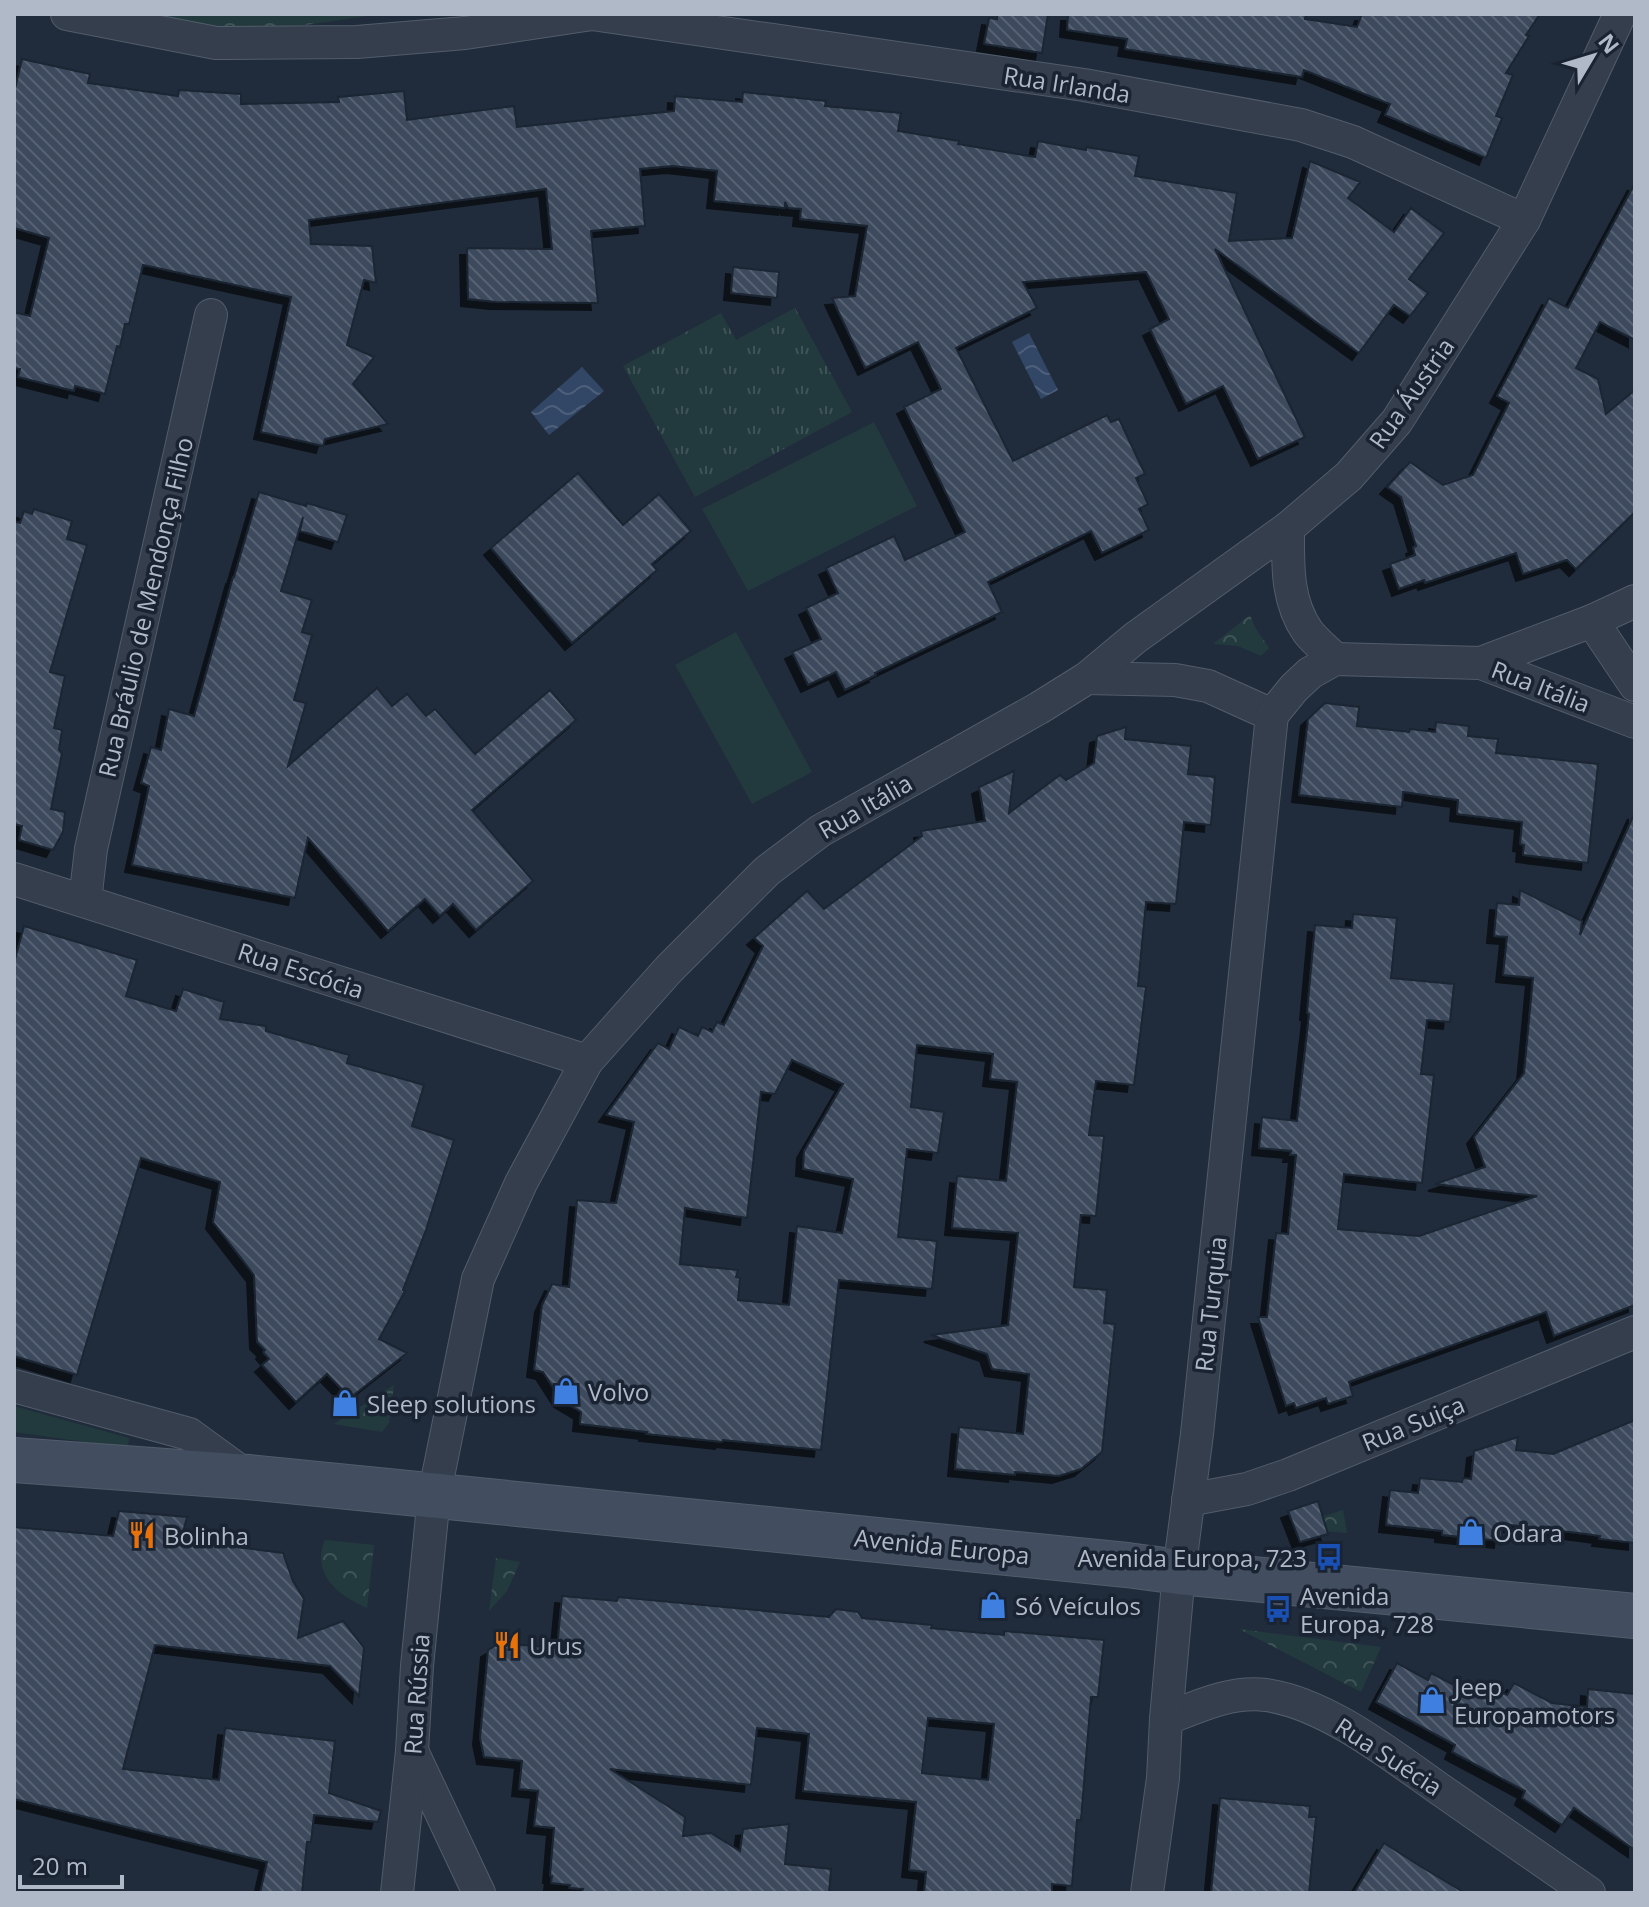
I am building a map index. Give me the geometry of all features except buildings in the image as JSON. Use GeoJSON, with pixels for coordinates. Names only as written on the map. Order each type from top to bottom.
{"type":"FeatureCollection","features":[{"type":"Feature","properties":{"kind":"main road","name":"Avenida Europa"},"geometry":{"type":"LineString","coordinates":[[14,1460],[248,1477],[1635,1616]]}},
{"type":"Feature","properties":{"kind":"street","name":"Rua Irlanda"},"geometry":{"type":"LineString","coordinates":[[67,14],[216,43],[357,42],[474,23],[592,14],[1084,85],[1301,125],[1353,142],[1524,220]]}},
{"type":"Feature","properties":{"kind":"street","name":"Rua Áustria"},"geometry":{"type":"LineString","coordinates":[[1087,678],[1135,638],[1288,528],[1349,476],[1397,421],[1524,220],[1620,14]]}},
{"type":"Feature","properties":{"kind":"street","name":"Rua Bráulio de Mendonça Filho"},"geometry":{"type":"LineString","coordinates":[[85,901],[91,849],[211,315]]}},
{"type":"Feature","properties":{"kind":"street"},"geometry":{"type":"LineString","coordinates":[[1087,678],[1175,680],[1208,686],[1272,715],[1310,673],[1335,659],[1309,632],[1296,608],[1289,584],[1288,528]]}},
{"type":"Feature","properties":{"kind":"street"},"geometry":{"type":"LineString","coordinates":[[1481,663],[1592,621],[1635,601]]}},
{"type":"Feature","properties":{"kind":"street"},"geometry":{"type":"LineString","coordinates":[[1592,621],[1635,685]]}},
{"type":"Feature","properties":{"kind":"street","name":"Rua Itália"},"geometry":{"type":"LineString","coordinates":[[1335,659],[1481,663],[1635,722]]}},
{"type":"Feature","properties":{"kind":"street","name":"Rua Itália"},"geometry":{"type":"LineString","coordinates":[[434,1496],[478,1279],[521,1183],[587,1061],[669,969],[767,871],[820,831],[1087,678]]}},
{"type":"Feature","properties":{"kind":"street","name":"Rua Turquia"},"geometry":{"type":"LineString","coordinates":[[1147,1893],[1163,1778],[1179,1572],[1197,1434],[1272,715]]}},
{"type":"Feature","properties":{"kind":"street","name":"Rua Escócia"},"geometry":{"type":"LineString","coordinates":[[14,879],[587,1061]]}},
{"type":"Feature","properties":{"kind":"street","name":"Rua Suiça"},"geometry":{"type":"LineString","coordinates":[[1188,1500],[1247,1489],[1288,1475],[1635,1332]]}},
{"type":"Feature","properties":{"kind":"street"},"geometry":{"type":"LineString","coordinates":[[14,1386],[189,1434],[248,1477]]}},
{"type":"Feature","properties":{"kind":"street","name":"Rua Rússia"},"geometry":{"type":"LineString","coordinates":[[397,1893],[434,1496]]}},
{"type":"Feature","properties":{"kind":"street","name":"Rua Suécia"},"geometry":{"type":"LineString","coordinates":[[1166,1719],[1223,1697],[1244,1694],[1268,1695],[1310,1706],[1378,1746],[1589,1893]]}},
{"type":"Feature","properties":{"kind":"street"},"geometry":{"type":"LineString","coordinates":[[412,1751],[479,1893]]}},
{"type":"Feature","properties":{"kind":"green space"},"geometry":{"type":"Polygon","coordinates":[[[139,14],[381,14],[237,35],[139,14]]]}},
{"type":"Feature","properties":{"kind":"green space"},"geometry":{"type":"Polygon","coordinates":[[[795,308],[852,412],[695,497],[623,366],[721,313],[736,340],[795,308]]]}},
{"type":"Feature","properties":{"kind":"green space"},"geometry":{"type":"Polygon","coordinates":[[[874,422],[917,506],[748,591],[702,509],[874,422]]]}},
{"type":"Feature","properties":{"kind":"green space"},"geometry":{"type":"Polygon","coordinates":[[[1250,615],[1269,648],[1261,656],[1238,646],[1213,644],[1250,615]]]}},
{"type":"Feature","properties":{"kind":"green space"},"geometry":{"type":"Polygon","coordinates":[[[736,632],[812,772],[752,804],[675,665],[736,632]]]}},
{"type":"Feature","properties":{"kind":"green space"},"geometry":{"type":"Polygon","coordinates":[[[394,1385],[389,1423],[382,1432],[334,1424],[394,1385]]]}},
{"type":"Feature","properties":{"kind":"green space"},"geometry":{"type":"Polygon","coordinates":[[[14,1406],[129,1438],[128,1448],[14,1432],[14,1406]]]}},
{"type":"Feature","properties":{"kind":"green space"},"geometry":{"type":"Polygon","coordinates":[[[1343,1510],[1347,1533],[1285,1528],[1343,1510]]]}},
{"type":"Feature","properties":{"kind":"green space"},"geometry":{"type":"Polygon","coordinates":[[[325,1540],[374,1545],[367,1608],[330,1583],[321,1564],[325,1540]]]}},
{"type":"Feature","properties":{"kind":"green space"},"geometry":{"type":"Polygon","coordinates":[[[496,1558],[520,1562],[507,1591],[489,1611],[496,1558]]]}},
{"type":"Feature","properties":{"kind":"green space"},"geometry":{"type":"Polygon","coordinates":[[[1239,1629],[1381,1647],[1361,1692],[1239,1629]]]}},
{"type":"Feature","properties":{"kind":"water"},"geometry":{"type":"Polygon","coordinates":[[[1029,333],[1058,390],[1041,399],[1012,342],[1029,333]]]}},
{"type":"Feature","properties":{"kind":"water"},"geometry":{"type":"Polygon","coordinates":[[[582,367],[604,391],[549,435],[531,412],[582,367]]]}},
{"type":"Feature","properties":{"kind":"place","name":"Volvo"},"geometry":{"type":"Point","coordinates":[566,1391]}},
{"type":"Feature","properties":{"kind":"place","name":"Sleep solutions"},"geometry":{"type":"Point","coordinates":[345,1403]}},
{"type":"Feature","properties":{"kind":"place","name":"Odara"},"geometry":{"type":"Point","coordinates":[1471,1532]}},
{"type":"Feature","properties":{"kind":"place","name":"Bolinha"},"geometry":{"type":"Point","coordinates":[142,1535]}},
{"type":"Feature","properties":{"kind":"place","name":"Avenida Europa, 723"},"geometry":{"type":"Point","coordinates":[1329,1557]}},
{"type":"Feature","properties":{"kind":"place","name":"Só Veículos"},"geometry":{"type":"Point","coordinates":[993,1605]}},
{"type":"Feature","properties":{"kind":"place","name":"Avenida Europa, 728"},"geometry":{"type":"Point","coordinates":[1278,1609]}},
{"type":"Feature","properties":{"kind":"place","name":"Urus"},"geometry":{"type":"Point","coordinates":[507,1645]}},
{"type":"Feature","properties":{"kind":"place","name":"Jeep Europamotors"},"geometry":{"type":"Point","coordinates":[1432,1700]}}]}
